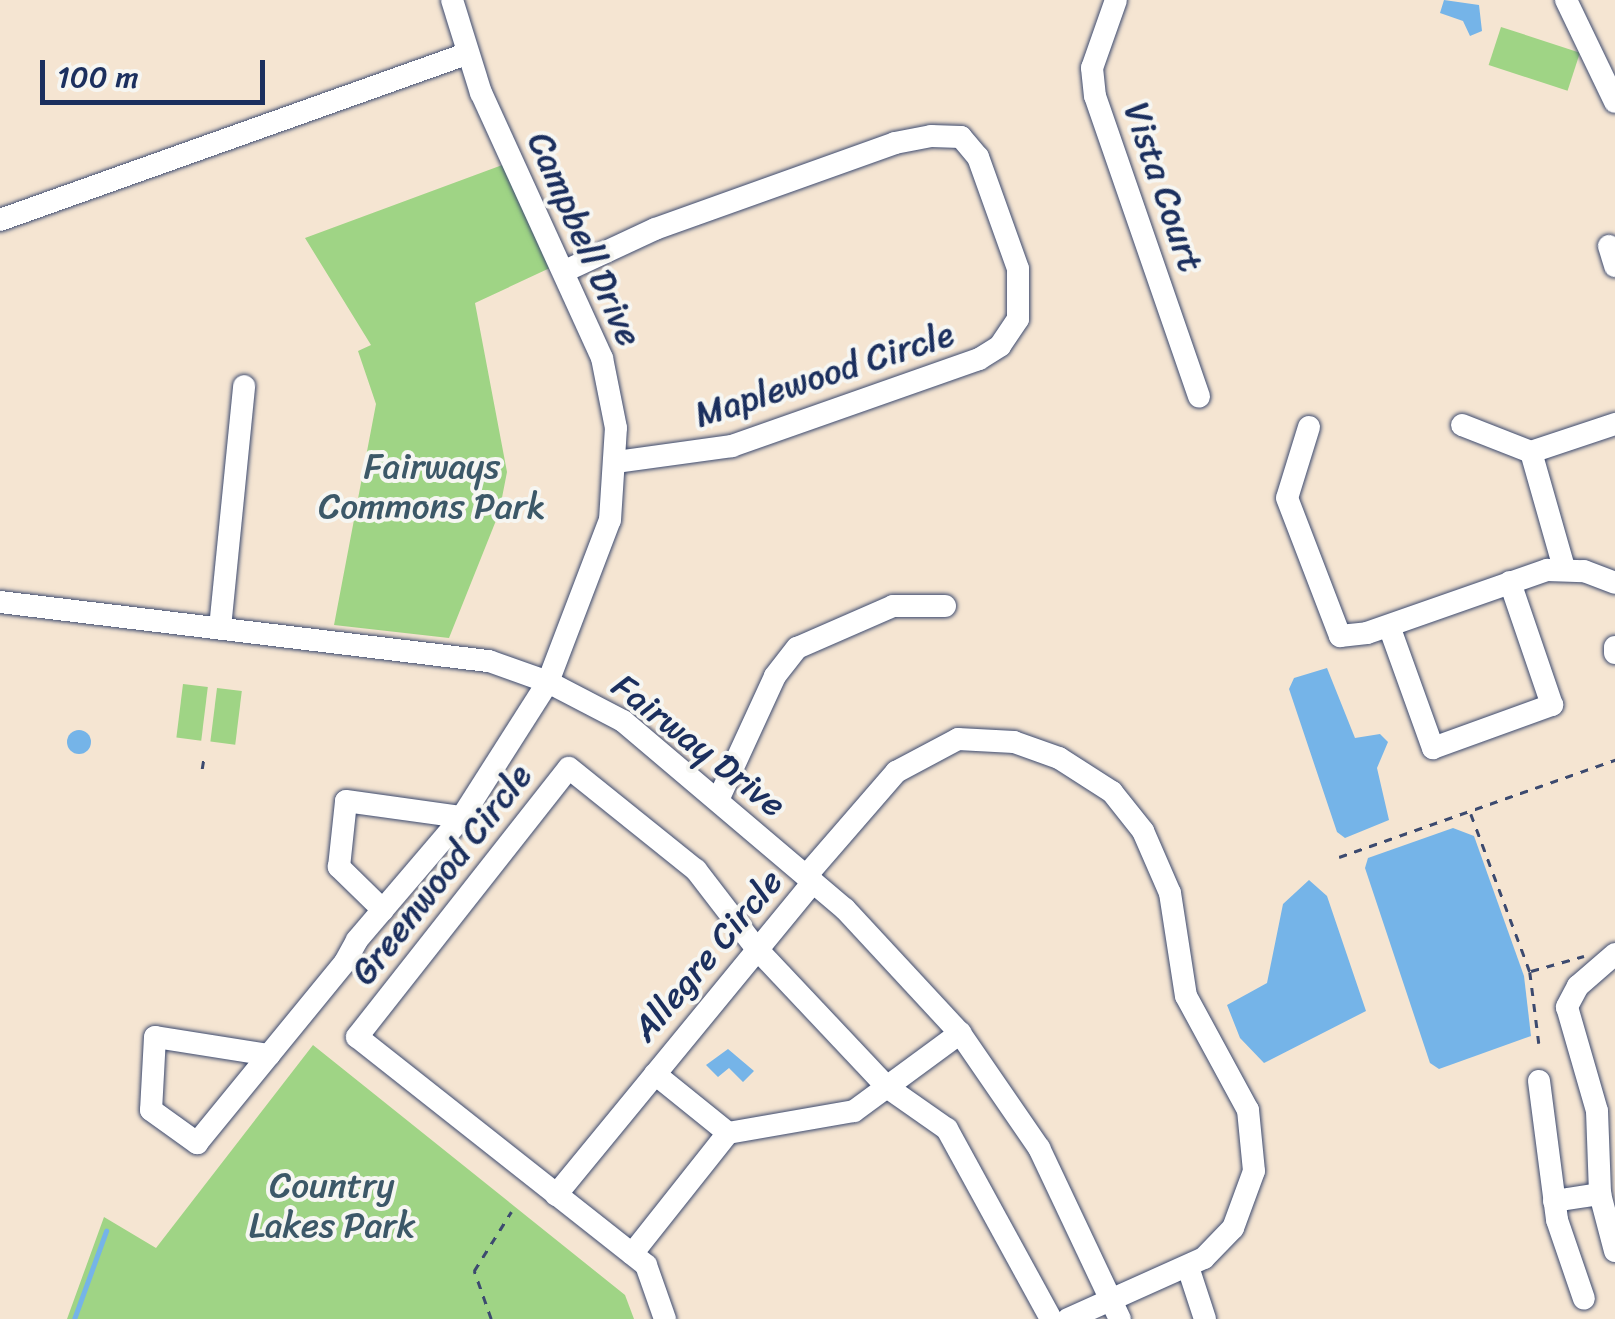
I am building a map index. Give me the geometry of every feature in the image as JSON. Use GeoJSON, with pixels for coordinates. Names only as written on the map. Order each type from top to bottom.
{"type":"FeatureCollection","features":[{"type":"Feature","properties":{"kind":"street","name":"Campbell Drive"},"geometry":{"type":"LineString","coordinates":[[268,1056],[155,1036],[151,1110],[196,1144],[268,1056],[462,816],[548,682],[602,553],[617,462],[602,358],[466,54],[452,0]]}},
{"type":"Feature","properties":{"kind":"street","name":"Vista Court"},"geometry":{"type":"LineString","coordinates":[[1116,0],[1092,68],[1095,96],[1199,397]]}},
{"type":"Feature","properties":{"kind":"street"},"geometry":{"type":"LineString","coordinates":[[1592,0],[1568,4],[1615,102]]}},
{"type":"Feature","properties":{"kind":"street"},"geometry":{"type":"LineString","coordinates":[[0,220],[466,54]]}},
{"type":"Feature","properties":{"kind":"street","name":"Maplewood Circle"},"geometry":{"type":"LineString","coordinates":[[565,271],[673,223],[895,142],[931,136],[961,137],[978,157],[1018,270],[1018,318],[1000,346],[979,359],[732,446],[617,462]]}},
{"type":"Feature","properties":{"kind":"street"},"geometry":{"type":"LineString","coordinates":[[220,628],[244,386]]}},
{"type":"Feature","properties":{"kind":"street"},"geometry":{"type":"LineString","coordinates":[[1462,425],[1531,452],[1615,424]]}},
{"type":"Feature","properties":{"kind":"street"},"geometry":{"type":"LineString","coordinates":[[1309,427],[1287,498],[1332,624],[1348,638],[1510,582],[1564,568],[1615,582]]}},
{"type":"Feature","properties":{"kind":"street"},"geometry":{"type":"LineString","coordinates":[[1531,452],[1564,568]]}},
{"type":"Feature","properties":{"kind":"street"},"geometry":{"type":"LineString","coordinates":[[1389,626],[1434,748],[1552,705],[1510,582]]}},
{"type":"Feature","properties":{"kind":"street","name":"Fairway Drive"},"geometry":{"type":"LineString","coordinates":[[0,602],[433,650],[548,682],[624,721],[810,879],[960,1033],[1039,1148],[1117,1310]]}},
{"type":"Feature","properties":{"kind":"street"},"geometry":{"type":"LineString","coordinates":[[719,798],[775,676],[797,648],[893,606],[945,606]]}},
{"type":"Feature","properties":{"kind":"street","name":"Allegre Circle"},"geometry":{"type":"LineString","coordinates":[[556,1195],[896,772],[958,739],[993,738],[1046,752],[1088,774],[1126,807],[1156,854],[1170,893],[1186,996],[1239,1089],[1254,1131],[1254,1171],[1244,1208],[1222,1240],[1188,1267],[1117,1310]]}},
{"type":"Feature","properties":{"kind":"street","name":"Greenwood Circle"},"geometry":{"type":"LineString","coordinates":[[665,1319],[646,1265],[357,1037],[569,768],[696,870],[756,948],[887,1086],[947,1129],[1050,1319]]}},
{"type":"Feature","properties":{"kind":"street"},"geometry":{"type":"LineString","coordinates":[[383,910],[339,867],[346,802],[462,816]]}},
{"type":"Feature","properties":{"kind":"street"},"geometry":{"type":"LineString","coordinates":[[1615,954],[1578,986],[1567,1007],[1597,1111],[1600,1194],[1615,1250]]}},
{"type":"Feature","properties":{"kind":"street"},"geometry":{"type":"LineString","coordinates":[[632,1254],[728,1133],[854,1111],[960,1033]]}},
{"type":"Feature","properties":{"kind":"street","name":"Allegre Circle"},"geometry":{"type":"LineString","coordinates":[[655,1074],[728,1133]]}},
{"type":"Feature","properties":{"kind":"street"},"geometry":{"type":"LineString","coordinates":[[1539,1081],[1554,1201],[1584,1299]]}},
{"type":"Feature","properties":{"kind":"street"},"geometry":{"type":"LineString","coordinates":[[1554,1201],[1600,1194]]}},
{"type":"Feature","properties":{"kind":"street"},"geometry":{"type":"LineString","coordinates":[[1188,1267],[1205,1319]]}},
{"type":"Feature","properties":{"kind":"street"},"geometry":{"type":"LineString","coordinates":[[1068,1319],[1117,1310]]}},
{"type":"Feature","properties":{"kind":"path"},"geometry":{"type":"LineString","coordinates":[[202,770],[204,756]]}},
{"type":"Feature","properties":{"kind":"path"},"geometry":{"type":"LineString","coordinates":[[1340,857],[1615,760]]}},
{"type":"Feature","properties":{"kind":"path"},"geometry":{"type":"LineString","coordinates":[[1470,812],[1530,972],[1539,1043]]}},
{"type":"Feature","properties":{"kind":"path"},"geometry":{"type":"LineString","coordinates":[[753,921],[775,884]]}},
{"type":"Feature","properties":{"kind":"path"},"geometry":{"type":"LineString","coordinates":[[1530,972],[1582,954],[1586,958]]}},
{"type":"Feature","properties":{"kind":"path"},"geometry":{"type":"LineString","coordinates":[[490,1319],[474,1271],[511,1212]]}},
{"type":"Feature","properties":{"kind":"green space"},"geometry":{"type":"Polygon","coordinates":[[[1501,27],[1580,53],[1568,91],[1489,65],[1501,27]]]}},
{"type":"Feature","properties":{"kind":"green space","name":"Fairways Commons Park"},"geometry":{"type":"Polygon","coordinates":[[[505,164],[552,267],[475,303],[507,472],[499,513],[449,638],[334,625],[376,404],[358,351],[371,345],[305,238],[505,164]]]}},
{"type":"Feature","properties":{"kind":"green space"},"geometry":{"type":"Polygon","coordinates":[[[183,684],[208,687],[201,741],[176,738],[183,684]]]}},
{"type":"Feature","properties":{"kind":"green space"},"geometry":{"type":"Polygon","coordinates":[[[217,688],[242,691],[235,745],[210,742],[217,688]]]}},
{"type":"Feature","properties":{"kind":"green space","name":"Country Lakes Park"},"geometry":{"type":"Polygon","coordinates":[[[313,1045],[625,1295],[634,1319],[67,1319],[104,1217],[156,1248],[313,1045]]]}},
{"type":"Feature","properties":{"kind":"water"},"geometry":{"type":"Polygon","coordinates":[[[1444,0],[1479,5],[1482,31],[1470,36],[1463,21],[1440,13],[1444,0]]]}},
{"type":"Feature","properties":{"kind":"water"},"geometry":{"type":"Polygon","coordinates":[[[1327,668],[1355,738],[1380,734],[1388,742],[1377,768],[1389,820],[1345,838],[1337,832],[1289,689],[1294,678],[1327,668]]]}},
{"type":"Feature","properties":{"kind":"water"},"geometry":{"type":"Polygon","coordinates":[[[79,730],[91,742],[79,754],[67,742],[79,730]]]}},
{"type":"Feature","properties":{"kind":"water"},"geometry":{"type":"Polygon","coordinates":[[[1453,828],[1474,836],[1524,976],[1531,1036],[1439,1069],[1430,1063],[1365,868],[1368,858],[1453,828]]]}},
{"type":"Feature","properties":{"kind":"water"},"geometry":{"type":"Polygon","coordinates":[[[1309,880],[1327,896],[1366,1011],[1264,1063],[1240,1038],[1227,1005],[1267,983],[1283,904],[1309,880]]]}},
{"type":"Feature","properties":{"kind":"water"},"geometry":{"type":"Polygon","coordinates":[[[728,1049],[754,1071],[743,1082],[729,1068],[718,1077],[706,1065],[728,1049]]]}},
{"type":"Feature","properties":{"kind":"waterway"},"geometry":{"type":"LineString","coordinates":[[74,1319],[106,1231]]}}]}
